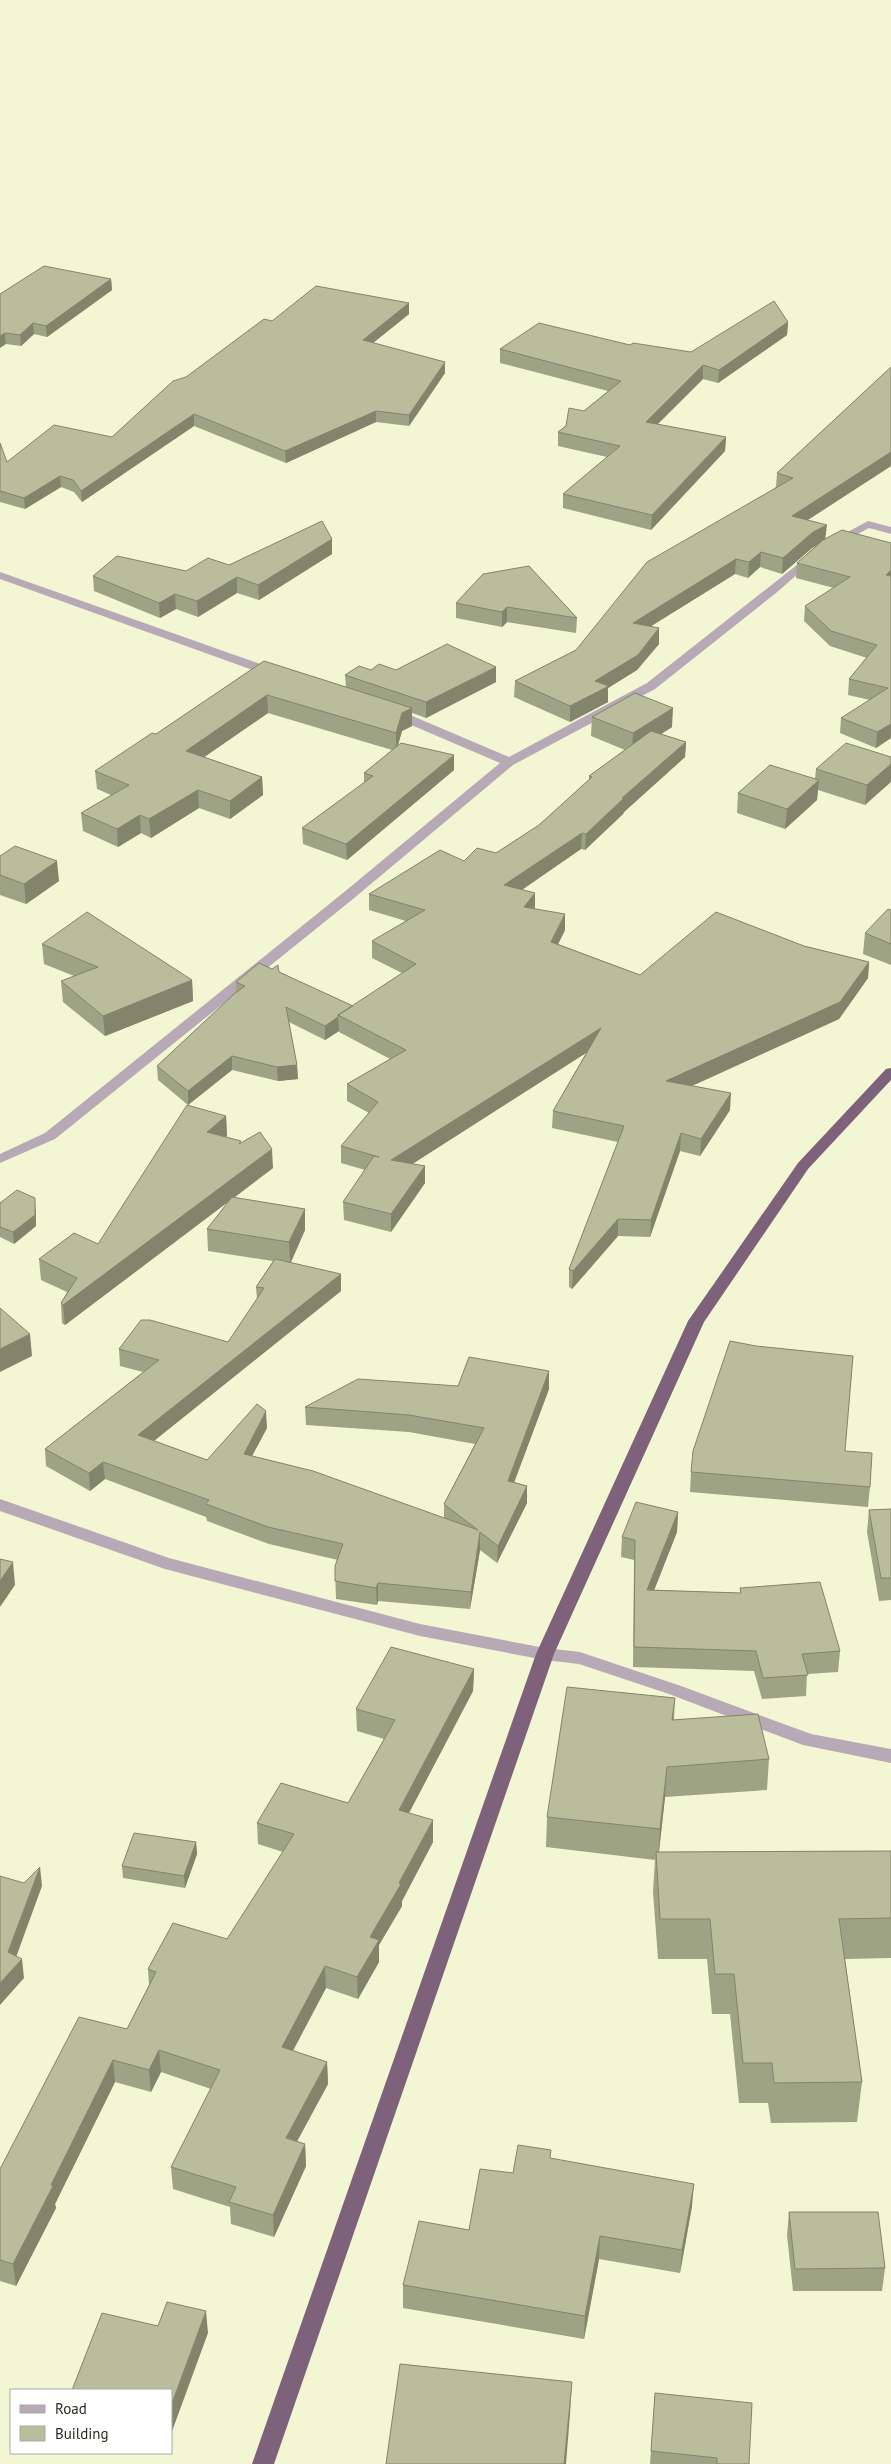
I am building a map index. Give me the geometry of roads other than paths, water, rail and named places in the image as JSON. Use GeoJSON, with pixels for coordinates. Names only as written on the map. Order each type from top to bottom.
{"type":"FeatureCollection","features":[{"type":"Feature","properties":{"kind":"highway"},"geometry":{"type":"LineString","coordinates":[[263,2464],[545,1654],[696,1322],[802,1166],[891,1072]]}},
{"type":"Feature","properties":{"kind":"street"},"geometry":{"type":"LineString","coordinates":[[0,1159],[50,1136],[348,896],[508,762],[652,686],[772,591],[817,551],[868,524],[891,531]]}},
{"type":"Feature","properties":{"kind":"street"},"geometry":{"type":"LineString","coordinates":[[0,575],[284,677]]}},
{"type":"Feature","properties":{"kind":"street"},"geometry":{"type":"LineString","coordinates":[[383,709],[410,718],[508,762]]}},
{"type":"Feature","properties":{"kind":"street"},"geometry":{"type":"LineString","coordinates":[[0,1505],[165,1563],[420,1630],[545,1654],[580,1658],[619,1670],[809,1740],[876,1755],[891,1756]]}}]}
